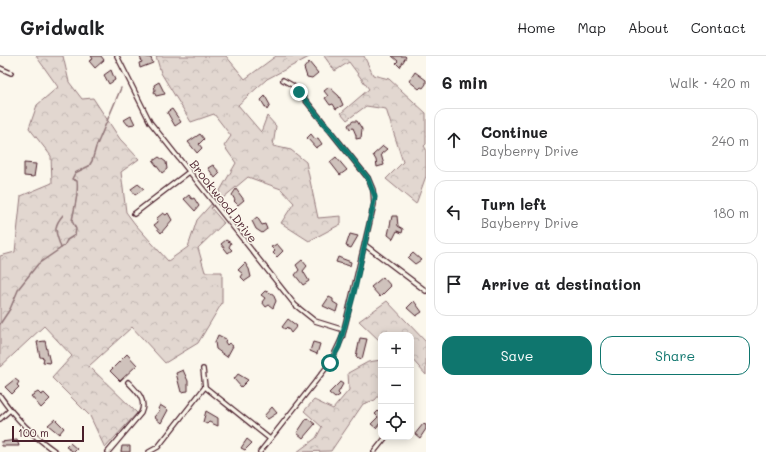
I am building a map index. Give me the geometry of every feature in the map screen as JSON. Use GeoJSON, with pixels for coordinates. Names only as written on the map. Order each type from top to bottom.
{"type":"FeatureCollection","features":[{"type":"Feature","properties":{"kind":"street","name":"Brookwood Drive"},"geometry":{"type":"LineString","coordinates":[[117,56],[145,113],[189,172],[295,305],[315,321],[344,330]]}},
{"type":"Feature","properties":{"kind":"street"},"geometry":{"type":"LineString","coordinates":[[0,68],[11,73]]}},
{"type":"Feature","properties":{"kind":"street"},"geometry":{"type":"LineString","coordinates":[[260,452],[330,363],[339,347],[374,204],[371,183],[299,92],[292,85],[283,80]]}},
{"type":"Feature","properties":{"kind":"street"},"geometry":{"type":"LineString","coordinates":[[134,214],[189,172]]}},
{"type":"Feature","properties":{"kind":"street"},"geometry":{"type":"LineString","coordinates":[[365,245],[426,291]]}},
{"type":"Feature","properties":{"kind":"street"},"geometry":{"type":"LineString","coordinates":[[149,452],[158,447],[205,387],[203,369]]}},
{"type":"Feature","properties":{"kind":"street"},"geometry":{"type":"LineString","coordinates":[[108,452],[144,408],[140,394],[128,382]]}},
{"type":"Feature","properties":{"kind":"street"},"geometry":{"type":"LineString","coordinates":[[205,387],[270,440]]}},
{"type":"Feature","properties":{"kind":"street"},"geometry":{"type":"LineString","coordinates":[[0,396],[10,410],[30,432],[56,452]]}},
{"type":"Feature","properties":{"kind":"street"},"geometry":{"type":"LineString","coordinates":[[0,419],[10,410]]}},
{"type":"Feature","properties":{"kind":"street"},"geometry":{"type":"LineString","coordinates":[[374,452],[384,440]]}},
{"type":"Feature","properties":{"kind":"green space"},"geometry":{"type":"Polygon","coordinates":[[[36,56],[63,56],[69,82],[82,99],[93,98],[120,139],[139,159],[121,172],[126,212],[168,261],[188,247],[197,220],[214,201],[236,163],[224,146],[231,136],[214,114],[191,122],[161,73],[156,56],[226,56],[245,79],[276,56],[311,56],[267,79],[238,105],[261,132],[267,116],[276,126],[273,146],[291,150],[306,162],[318,218],[341,216],[341,224],[309,241],[281,223],[294,203],[281,189],[248,177],[211,208],[224,223],[198,248],[205,272],[222,272],[222,303],[198,343],[165,363],[132,327],[89,366],[137,413],[105,448],[90,416],[52,378],[72,356],[44,326],[0,367],[0,256],[15,252],[21,196],[52,183],[51,156],[29,128],[37,105],[58,87],[36,56]]]}},
{"type":"Feature","properties":{"kind":"green space"},"geometry":{"type":"Polygon","coordinates":[[[324,56],[364,56],[373,75],[389,79],[426,113],[426,144],[424,146],[426,149],[426,176],[416,204],[386,179],[403,162],[386,109],[366,106],[347,120],[341,113],[369,89],[349,62],[335,71],[324,56]]]}},
{"type":"Feature","properties":{"kind":"green space"},"geometry":{"type":"Polygon","coordinates":[[[387,301],[426,342],[426,375],[414,361],[414,332],[378,332],[378,339],[359,321],[387,301]]]}},
{"type":"Feature","properties":{"kind":"green space"},"geometry":{"type":"Polygon","coordinates":[[[378,360],[378,396],[375,400],[363,404],[331,451],[297,452],[316,438],[322,427],[304,411],[314,400],[333,409],[349,390],[348,373],[368,362],[378,360]]]}},
{"type":"Feature","properties":{"kind":"building"},"geometry":{"type":"Polygon","coordinates":[[[91,56],[101,56],[104,60],[95,68],[89,61],[93,59],[91,56]]]}},
{"type":"Feature","properties":{"kind":"building"},"geometry":{"type":"Polygon","coordinates":[[[143,56],[151,58],[153,63],[140,68],[139,63],[142,62],[140,57],[143,56]]]}},
{"type":"Feature","properties":{"kind":"building"},"geometry":{"type":"Polygon","coordinates":[[[392,56],[406,57],[400,67],[396,63],[398,61],[392,56]]]}},
{"type":"Feature","properties":{"kind":"building"},"geometry":{"type":"Polygon","coordinates":[[[309,62],[318,73],[312,78],[307,77],[304,68],[309,62]]]}},
{"type":"Feature","properties":{"kind":"building"},"geometry":{"type":"Polygon","coordinates":[[[111,70],[115,80],[109,84],[104,75],[111,70]]]}},
{"type":"Feature","properties":{"kind":"building"},"geometry":{"type":"Polygon","coordinates":[[[415,72],[426,80],[426,84],[423,88],[421,87],[419,89],[409,81],[415,72]]]}},
{"type":"Feature","properties":{"kind":"building"},"geometry":{"type":"Polygon","coordinates":[[[159,82],[165,94],[156,96],[154,92],[154,85],[159,82]]]}},
{"type":"Feature","properties":{"kind":"building"},"geometry":{"type":"Polygon","coordinates":[[[329,87],[339,96],[343,105],[336,109],[333,104],[330,105],[325,98],[328,96],[324,91],[329,87]]]}},
{"type":"Feature","properties":{"kind":"building"},"geometry":{"type":"Polygon","coordinates":[[[265,96],[270,105],[267,110],[261,100],[265,96]]]}},
{"type":"Feature","properties":{"kind":"building"},"geometry":{"type":"Polygon","coordinates":[[[172,109],[181,122],[175,126],[167,112],[172,109]]]}},
{"type":"Feature","properties":{"kind":"building"},"geometry":{"type":"Polygon","coordinates":[[[131,116],[135,124],[128,125],[124,120],[131,116]]]}},
{"type":"Feature","properties":{"kind":"building"},"geometry":{"type":"Polygon","coordinates":[[[353,121],[357,121],[362,129],[361,138],[356,139],[353,128],[350,129],[348,125],[353,121]]]}},
{"type":"Feature","properties":{"kind":"building"},"geometry":{"type":"Polygon","coordinates":[[[200,134],[204,139],[199,144],[202,148],[197,153],[188,142],[200,134]]]}},
{"type":"Feature","properties":{"kind":"building"},"geometry":{"type":"Polygon","coordinates":[[[311,134],[315,139],[318,138],[322,144],[316,148],[307,138],[311,134]]]}},
{"type":"Feature","properties":{"kind":"building"},"geometry":{"type":"Polygon","coordinates":[[[383,146],[387,149],[381,154],[384,165],[377,167],[376,160],[373,155],[383,146]]]}},
{"type":"Feature","properties":{"kind":"building"},"geometry":{"type":"Polygon","coordinates":[[[159,157],[166,162],[167,169],[162,173],[153,161],[159,157]]]}},
{"type":"Feature","properties":{"kind":"building"},"geometry":{"type":"Polygon","coordinates":[[[336,157],[347,170],[340,175],[330,162],[336,157]]]}},
{"type":"Feature","properties":{"kind":"building"},"geometry":{"type":"Polygon","coordinates":[[[24,163],[36,164],[34,177],[24,176],[24,163]]]}},
{"type":"Feature","properties":{"kind":"building"},"geometry":{"type":"Polygon","coordinates":[[[213,165],[220,173],[215,178],[208,168],[213,165]]]}},
{"type":"Feature","properties":{"kind":"building"},"geometry":{"type":"Polygon","coordinates":[[[138,184],[144,189],[135,195],[131,189],[138,184]]]}},
{"type":"Feature","properties":{"kind":"building"},"geometry":{"type":"Polygon","coordinates":[[[236,189],[244,200],[238,205],[234,201],[235,200],[232,195],[236,189]]]}},
{"type":"Feature","properties":{"kind":"building"},"geometry":{"type":"Polygon","coordinates":[[[189,195],[192,199],[194,198],[199,206],[195,211],[184,199],[189,195]]]}},
{"type":"Feature","properties":{"kind":"building"},"geometry":{"type":"Polygon","coordinates":[[[163,213],[166,215],[168,213],[172,220],[161,233],[154,225],[158,222],[157,218],[163,213]]]}},
{"type":"Feature","properties":{"kind":"building"},"geometry":{"type":"Polygon","coordinates":[[[392,216],[397,216],[398,226],[403,229],[402,233],[397,231],[393,239],[388,235],[392,216]]]}},
{"type":"Feature","properties":{"kind":"building"},"geometry":{"type":"Polygon","coordinates":[[[257,217],[262,225],[265,224],[267,229],[262,233],[256,229],[252,221],[257,217]]]}},
{"type":"Feature","properties":{"kind":"building"},"geometry":{"type":"Polygon","coordinates":[[[350,234],[358,236],[351,248],[346,246],[350,234]]]}},
{"type":"Feature","properties":{"kind":"building"},"geometry":{"type":"Polygon","coordinates":[[[226,240],[231,243],[229,247],[232,250],[228,253],[221,244],[226,240]]]}},
{"type":"Feature","properties":{"kind":"building"},"geometry":{"type":"Polygon","coordinates":[[[277,244],[283,251],[277,257],[273,253],[275,251],[271,247],[277,244]]]}},
{"type":"Feature","properties":{"kind":"building"},"geometry":{"type":"Polygon","coordinates":[[[413,253],[421,260],[415,264],[408,258],[413,253]]]}},
{"type":"Feature","properties":{"kind":"building"},"geometry":{"type":"Polygon","coordinates":[[[338,257],[351,262],[350,266],[336,262],[338,257]]]}},
{"type":"Feature","properties":{"kind":"building"},"geometry":{"type":"Polygon","coordinates":[[[302,260],[307,266],[303,271],[309,281],[303,285],[295,275],[299,270],[296,265],[302,260]]]}},
{"type":"Feature","properties":{"kind":"building"},"geometry":{"type":"Polygon","coordinates":[[[245,263],[249,269],[251,277],[245,281],[241,277],[243,274],[238,270],[245,263]]]}},
{"type":"Feature","properties":{"kind":"building"},"geometry":{"type":"Polygon","coordinates":[[[383,277],[391,286],[380,297],[371,287],[383,277]]]}},
{"type":"Feature","properties":{"kind":"building"},"geometry":{"type":"Polygon","coordinates":[[[265,291],[273,294],[276,301],[273,308],[269,305],[266,307],[262,302],[265,298],[261,295],[265,291]]]}},
{"type":"Feature","properties":{"kind":"building"},"geometry":{"type":"Polygon","coordinates":[[[329,297],[338,305],[336,312],[323,306],[329,297]]]}},
{"type":"Feature","properties":{"kind":"building"},"geometry":{"type":"Polygon","coordinates":[[[414,301],[422,312],[416,316],[407,308],[414,301]]]}},
{"type":"Feature","properties":{"kind":"building"},"geometry":{"type":"Polygon","coordinates":[[[288,319],[297,326],[291,333],[287,327],[285,329],[282,327],[288,319]]]}},
{"type":"Feature","properties":{"kind":"building"},"geometry":{"type":"Polygon","coordinates":[[[218,335],[226,339],[225,342],[227,345],[229,343],[233,346],[227,357],[216,349],[215,342],[218,335]]]}},
{"type":"Feature","properties":{"kind":"building"},"geometry":{"type":"Polygon","coordinates":[[[360,338],[367,339],[362,359],[356,357],[360,338]]]}},
{"type":"Feature","properties":{"kind":"building"},"geometry":{"type":"Polygon","coordinates":[[[45,341],[50,363],[43,362],[44,358],[40,357],[37,342],[45,341]]]}},
{"type":"Feature","properties":{"kind":"building"},"geometry":{"type":"Polygon","coordinates":[[[313,342],[320,344],[317,354],[310,351],[313,342]]]}},
{"type":"Feature","properties":{"kind":"building"},"geometry":{"type":"Polygon","coordinates":[[[127,354],[137,365],[120,381],[110,371],[127,354]]]}},
{"type":"Feature","properties":{"kind":"building"},"geometry":{"type":"Polygon","coordinates":[[[183,370],[188,381],[188,391],[181,392],[176,373],[183,370]]]}},
{"type":"Feature","properties":{"kind":"building"},"geometry":{"type":"Polygon","coordinates":[[[238,374],[248,380],[241,387],[234,379],[238,374]]]}},
{"type":"Feature","properties":{"kind":"building"},"geometry":{"type":"Polygon","coordinates":[[[15,379],[19,382],[17,385],[19,387],[12,394],[5,387],[15,379]]]}},
{"type":"Feature","properties":{"kind":"building"},"geometry":{"type":"Polygon","coordinates":[[[340,382],[343,384],[338,393],[340,395],[335,398],[329,393],[340,382]]]}},
{"type":"Feature","properties":{"kind":"building"},"geometry":{"type":"Polygon","coordinates":[[[38,392],[41,395],[44,393],[50,399],[41,408],[31,396],[38,392]]]}},
{"type":"Feature","properties":{"kind":"building"},"geometry":{"type":"Polygon","coordinates":[[[160,405],[168,410],[161,423],[154,417],[160,410],[158,409],[160,405]]]}},
{"type":"Feature","properties":{"kind":"building"},"geometry":{"type":"Polygon","coordinates":[[[272,407],[277,413],[268,419],[264,416],[272,407]]]}},
{"type":"Feature","properties":{"kind":"building"},"geometry":{"type":"Polygon","coordinates":[[[206,411],[218,418],[218,426],[209,422],[207,424],[203,422],[206,411]]]}},
{"type":"Feature","properties":{"kind":"building"},"geometry":{"type":"Polygon","coordinates":[[[378,417],[378,426],[376,428],[371,424],[378,417]]]}},
{"type":"Feature","properties":{"kind":"building"},"geometry":{"type":"Polygon","coordinates":[[[307,418],[315,424],[303,438],[297,433],[307,418]]]}},
{"type":"Feature","properties":{"kind":"building"},"geometry":{"type":"Polygon","coordinates":[[[55,419],[64,428],[59,434],[48,425],[55,419]]]}},
{"type":"Feature","properties":{"kind":"building"},"geometry":{"type":"Polygon","coordinates":[[[423,424],[426,425],[426,429],[420,438],[415,434],[423,424]]]}},
{"type":"Feature","properties":{"kind":"building"},"geometry":{"type":"Polygon","coordinates":[[[247,439],[252,443],[245,450],[241,448],[247,439]]]}},
{"type":"Feature","properties":{"kind":"building"},"geometry":{"type":"Polygon","coordinates":[[[17,440],[19,446],[2,446],[1,442],[17,440]]]}},
{"type":"Feature","properties":{"kind":"building"},"geometry":{"type":"Polygon","coordinates":[[[70,443],[77,449],[74,452],[66,447],[70,443]]]}},
{"type":"Feature","properties":{"kind":"building"},"geometry":{"type":"Polygon","coordinates":[[[122,446],[130,446],[130,452],[121,452],[122,446]]]}},
{"type":"Feature","properties":{"kind":"waterway"},"geometry":{"type":"LineString","coordinates":[[0,324],[10,309],[19,288],[38,264],[64,246],[67,240],[75,235],[76,229],[72,221],[77,196],[77,181],[72,179],[75,173],[89,166],[92,161],[96,147],[121,88]]}},
{"type":"Feature","properties":{"kind":"waterway"},"geometry":{"type":"LineString","coordinates":[[61,248],[56,228],[63,215]]}},
{"type":"Feature","properties":{"kind":"route"},"geometry":{"type":"LineString","coordinates":[[299,92],[368,178],[374,190],[375,197],[354,293],[342,338],[335,356],[330,363]]}}]}
